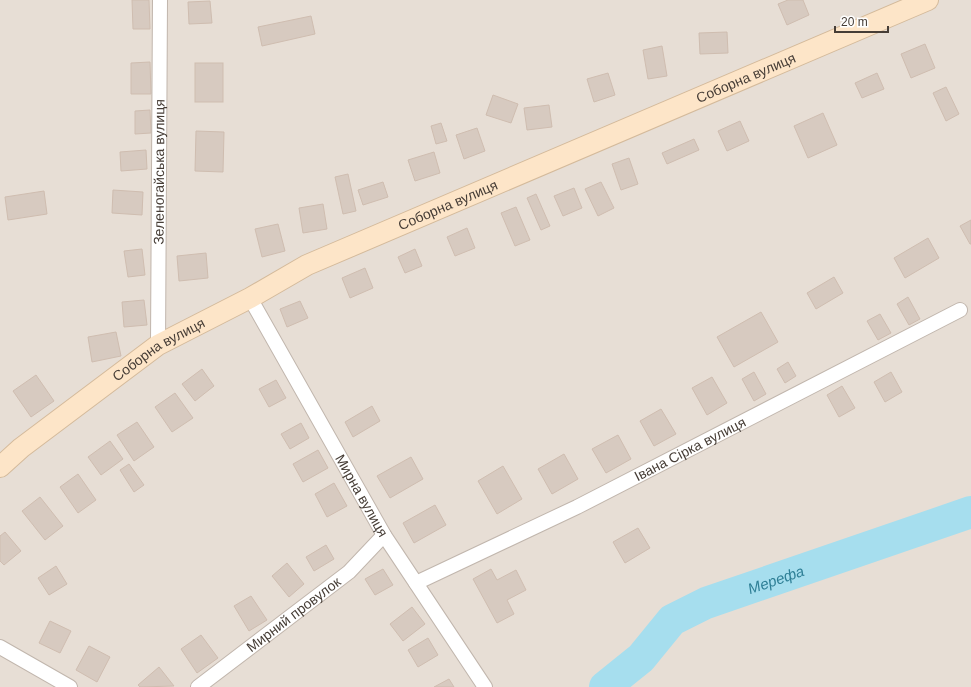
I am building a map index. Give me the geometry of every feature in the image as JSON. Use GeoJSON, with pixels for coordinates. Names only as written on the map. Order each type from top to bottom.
{"type":"FeatureCollection","features":[{"type":"Feature","properties":{"kind":"street","name":"Зеленогайська вулиця"},"geometry":{"type":"LineString","coordinates":[[158,345],[160,0]]}},
{"type":"Feature","properties":{"kind":"street","name":"Соборна вулиця"},"geometry":{"type":"LineString","coordinates":[[0,467],[21,448],[158,345],[250,298],[307,265],[928,0]]}},
{"type":"Feature","properties":{"kind":"street","name":"Мирна вулиця"},"geometry":{"type":"LineString","coordinates":[[250,298],[384,535],[485,687]]}},
{"type":"Feature","properties":{"kind":"street","name":"Івана Сірка вулиця"},"geometry":{"type":"LineString","coordinates":[[416,583],[577,507],[960,310]]}},
{"type":"Feature","properties":{"kind":"street","name":"Мирний провулок"},"geometry":{"type":"LineString","coordinates":[[198,687],[349,572],[384,535]]}},
{"type":"Feature","properties":{"kind":"street"},"geometry":{"type":"LineString","coordinates":[[0,647],[70,687]]}},
{"type":"Feature","properties":{"kind":"shaded area","name":"Мерефа"},"geometry":{"type":"Polygon","coordinates":[[[0,0],[971,0],[971,687],[0,687],[0,0]]]}},
{"type":"Feature","properties":{"kind":"building"},"geometry":{"type":"Polygon","coordinates":[[[132,0],[149,0],[150,29],[133,29],[132,0]]]}},
{"type":"Feature","properties":{"kind":"building"},"geometry":{"type":"Polygon","coordinates":[[[788,0],[803,0],[809,15],[787,25],[778,4],[788,0]]]}},
{"type":"Feature","properties":{"kind":"building"},"geometry":{"type":"Polygon","coordinates":[[[210,1],[212,23],[189,24],[188,2],[210,1]]]}},
{"type":"Feature","properties":{"kind":"building"},"geometry":{"type":"Polygon","coordinates":[[[311,16],[315,34],[262,46],[258,27],[311,16]]]}},
{"type":"Feature","properties":{"kind":"building"},"geometry":{"type":"Polygon","coordinates":[[[727,32],[728,53],[700,54],[699,33],[727,32]]]}},
{"type":"Feature","properties":{"kind":"building"},"geometry":{"type":"Polygon","coordinates":[[[925,44],[935,68],[911,78],[901,54],[925,44]]]}},
{"type":"Feature","properties":{"kind":"building"},"geometry":{"type":"Polygon","coordinates":[[[662,46],[667,76],[648,79],[643,50],[662,46]]]}},
{"type":"Feature","properties":{"kind":"building"},"geometry":{"type":"Polygon","coordinates":[[[150,62],[151,94],[131,94],[131,63],[150,62]]]}},
{"type":"Feature","properties":{"kind":"building"},"geometry":{"type":"Polygon","coordinates":[[[195,63],[223,63],[223,102],[195,102],[195,63]]]}},
{"type":"Feature","properties":{"kind":"building"},"geometry":{"type":"Polygon","coordinates":[[[608,73],[615,95],[594,102],[587,79],[608,73]]]}},
{"type":"Feature","properties":{"kind":"building"},"geometry":{"type":"Polygon","coordinates":[[[877,73],[884,89],[862,98],[855,83],[877,73]]]}},
{"type":"Feature","properties":{"kind":"building"},"geometry":{"type":"Polygon","coordinates":[[[946,87],[959,114],[946,121],[933,93],[946,87]]]}},
{"type":"Feature","properties":{"kind":"building"},"geometry":{"type":"Polygon","coordinates":[[[493,95],[518,104],[511,123],[486,115],[493,95]]]}},
{"type":"Feature","properties":{"kind":"building"},"geometry":{"type":"Polygon","coordinates":[[[549,105],[552,127],[527,130],[524,108],[549,105]]]}},
{"type":"Feature","properties":{"kind":"building"},"geometry":{"type":"Polygon","coordinates":[[[150,110],[151,133],[135,134],[135,111],[150,110]]]}},
{"type":"Feature","properties":{"kind":"building"},"geometry":{"type":"Polygon","coordinates":[[[823,113],[837,145],[808,158],[794,126],[823,113]]]}},
{"type":"Feature","properties":{"kind":"building"},"geometry":{"type":"Polygon","coordinates":[[[740,121],[749,141],[727,151],[718,131],[740,121]]]}},
{"type":"Feature","properties":{"kind":"building"},"geometry":{"type":"Polygon","coordinates":[[[441,123],[447,141],[436,144],[431,126],[441,123]]]}},
{"type":"Feature","properties":{"kind":"building"},"geometry":{"type":"Polygon","coordinates":[[[477,128],[485,151],[464,159],[456,135],[477,128]]]}},
{"type":"Feature","properties":{"kind":"building"},"geometry":{"type":"Polygon","coordinates":[[[196,131],[224,132],[223,172],[195,171],[196,131]]]}},
{"type":"Feature","properties":{"kind":"building"},"geometry":{"type":"Polygon","coordinates":[[[694,139],[699,150],[667,164],[662,153],[694,139]]]}},
{"type":"Feature","properties":{"kind":"building"},"geometry":{"type":"Polygon","coordinates":[[[146,150],[147,169],[121,171],[120,152],[146,150]]]}},
{"type":"Feature","properties":{"kind":"building"},"geometry":{"type":"Polygon","coordinates":[[[434,152],[440,173],[415,181],[408,160],[434,152]]]}},
{"type":"Feature","properties":{"kind":"building"},"geometry":{"type":"Polygon","coordinates":[[[629,158],[638,184],[621,190],[612,164],[629,158]]]}},
{"type":"Feature","properties":{"kind":"building"},"geometry":{"type":"Polygon","coordinates":[[[348,174],[356,211],[343,214],[335,177],[348,174]]]}},
{"type":"Feature","properties":{"kind":"building"},"geometry":{"type":"Polygon","coordinates":[[[383,182],[388,197],[363,205],[358,190],[383,182]]]}},
{"type":"Feature","properties":{"kind":"building"},"geometry":{"type":"Polygon","coordinates":[[[601,182],[614,208],[598,216],[585,189],[601,182]]]}},
{"type":"Feature","properties":{"kind":"building"},"geometry":{"type":"Polygon","coordinates":[[[574,188],[582,208],[563,216],[554,196],[574,188]]]}},
{"type":"Feature","properties":{"kind":"building"},"geometry":{"type":"Polygon","coordinates":[[[113,190],[143,192],[142,215],[112,213],[113,190]]]}},
{"type":"Feature","properties":{"kind":"building"},"geometry":{"type":"Polygon","coordinates":[[[44,191],[47,214],[8,220],[5,197],[44,191]]]}},
{"type":"Feature","properties":{"kind":"building"},"geometry":{"type":"Polygon","coordinates":[[[536,194],[550,226],[541,230],[527,198],[536,194]]]}},
{"type":"Feature","properties":{"kind":"building"},"geometry":{"type":"Polygon","coordinates":[[[323,204],[327,229],[303,233],[299,208],[323,204]]]}},
{"type":"Feature","properties":{"kind":"building"},"geometry":{"type":"Polygon","coordinates":[[[516,207],[530,240],[515,246],[501,213],[516,207]]]}},
{"type":"Feature","properties":{"kind":"building"},"geometry":{"type":"Polygon","coordinates":[[[971,220],[971,244],[970,244],[960,226],[971,220]]]}},
{"type":"Feature","properties":{"kind":"building"},"geometry":{"type":"Polygon","coordinates":[[[278,224],[285,251],[262,257],[255,229],[278,224]]]}},
{"type":"Feature","properties":{"kind":"building"},"geometry":{"type":"Polygon","coordinates":[[[467,228],[475,248],[455,256],[447,237],[467,228]]]}},
{"type":"Feature","properties":{"kind":"building"},"geometry":{"type":"Polygon","coordinates":[[[928,238],[939,258],[905,278],[894,258],[928,238]]]}},
{"type":"Feature","properties":{"kind":"building"},"geometry":{"type":"Polygon","coordinates":[[[142,249],[145,275],[128,277],[124,251],[142,249]]]}},
{"type":"Feature","properties":{"kind":"building"},"geometry":{"type":"Polygon","coordinates":[[[415,249],[422,266],[405,273],[398,257],[415,249]]]}},
{"type":"Feature","properties":{"kind":"building"},"geometry":{"type":"Polygon","coordinates":[[[206,253],[208,278],[179,281],[177,256],[206,253]]]}},
{"type":"Feature","properties":{"kind":"building"},"geometry":{"type":"Polygon","coordinates":[[[365,268],[373,288],[350,298],[342,278],[365,268]]]}},
{"type":"Feature","properties":{"kind":"building"},"geometry":{"type":"Polygon","coordinates":[[[834,277],[843,293],[816,309],[807,293],[834,277]]]}},
{"type":"Feature","properties":{"kind":"building"},"geometry":{"type":"Polygon","coordinates":[[[908,297],[920,319],[909,325],[897,304],[908,297]]]}},
{"type":"Feature","properties":{"kind":"building"},"geometry":{"type":"Polygon","coordinates":[[[144,300],[147,325],[124,327],[122,302],[144,300]]]}},
{"type":"Feature","properties":{"kind":"building"},"geometry":{"type":"Polygon","coordinates":[[[300,301],[308,318],[287,327],[280,309],[300,301]]]}},
{"type":"Feature","properties":{"kind":"building"},"geometry":{"type":"Polygon","coordinates":[[[761,312],[778,342],[734,367],[717,337],[761,312]]]}},
{"type":"Feature","properties":{"kind":"building"},"geometry":{"type":"Polygon","coordinates":[[[880,314],[891,333],[878,340],[867,321],[880,314]]]}},
{"type":"Feature","properties":{"kind":"building"},"geometry":{"type":"Polygon","coordinates":[[[116,332],[121,356],[92,362],[88,337],[116,332]]]}},
{"type":"Feature","properties":{"kind":"building"},"geometry":{"type":"Polygon","coordinates":[[[788,362],[796,376],[785,383],[777,369],[788,362]]]}},
{"type":"Feature","properties":{"kind":"building"},"geometry":{"type":"Polygon","coordinates":[[[202,369],[214,386],[195,401],[182,384],[202,369]]]}},
{"type":"Feature","properties":{"kind":"building"},"geometry":{"type":"Polygon","coordinates":[[[754,372],[766,394],[754,401],[742,379],[754,372]]]}},
{"type":"Feature","properties":{"kind":"building"},"geometry":{"type":"Polygon","coordinates":[[[891,372],[902,392],[885,402],[874,382],[891,372]]]}},
{"type":"Feature","properties":{"kind":"building"},"geometry":{"type":"Polygon","coordinates":[[[36,375],[54,401],[31,417],[13,391],[36,375]]]}},
{"type":"Feature","properties":{"kind":"building"},"geometry":{"type":"Polygon","coordinates":[[[712,377],[727,403],[707,415],[692,388],[712,377]]]}},
{"type":"Feature","properties":{"kind":"building"},"geometry":{"type":"Polygon","coordinates":[[[276,380],[286,398],[269,407],[259,389],[276,380]]]}},
{"type":"Feature","properties":{"kind":"building"},"geometry":{"type":"Polygon","coordinates":[[[842,386],[855,408],[839,417],[827,395],[842,386]]]}},
{"type":"Feature","properties":{"kind":"building"},"geometry":{"type":"Polygon","coordinates":[[[175,393],[193,418],[172,432],[155,407],[175,393]]]}},
{"type":"Feature","properties":{"kind":"building"},"geometry":{"type":"Polygon","coordinates":[[[372,406],[380,421],[353,437],[345,422],[372,406]]]}},
{"type":"Feature","properties":{"kind":"building"},"geometry":{"type":"Polygon","coordinates":[[[661,409],[676,434],[654,446],[640,421],[661,409]]]}},
{"type":"Feature","properties":{"kind":"building"},"geometry":{"type":"Polygon","coordinates":[[[137,422],[154,447],[134,461],[117,435],[137,422]]]}},
{"type":"Feature","properties":{"kind":"building"},"geometry":{"type":"Polygon","coordinates":[[[301,423],[309,438],[290,449],[281,434],[301,423]]]}},
{"type":"Feature","properties":{"kind":"building"},"geometry":{"type":"Polygon","coordinates":[[[618,435],[631,459],[606,473],[592,449],[618,435]]]}},
{"type":"Feature","properties":{"kind":"building"},"geometry":{"type":"Polygon","coordinates":[[[110,441],[123,459],[101,475],[88,457],[110,441]]]}},
{"type":"Feature","properties":{"kind":"building"},"geometry":{"type":"Polygon","coordinates":[[[318,450],[328,468],[303,482],[293,464],[318,450]]]}},
{"type":"Feature","properties":{"kind":"building"},"geometry":{"type":"Polygon","coordinates":[[[564,454],[578,479],[552,494],[538,469],[564,454]]]}},
{"type":"Feature","properties":{"kind":"building"},"geometry":{"type":"Polygon","coordinates":[[[411,457],[423,479],[390,498],[377,476],[411,457]]]}},
{"type":"Feature","properties":{"kind":"building"},"geometry":{"type":"Polygon","coordinates":[[[129,464],[144,485],[134,492],[120,470],[129,464]]]}},
{"type":"Feature","properties":{"kind":"building"},"geometry":{"type":"Polygon","coordinates":[[[503,466],[522,499],[497,514],[478,481],[503,466]]]}},
{"type":"Feature","properties":{"kind":"building"},"geometry":{"type":"Polygon","coordinates":[[[78,474],[96,500],[78,513],[60,487],[78,474]]]}},
{"type":"Feature","properties":{"kind":"building"},"geometry":{"type":"Polygon","coordinates":[[[334,483],[347,506],[327,517],[315,494],[334,483]]]}},
{"type":"Feature","properties":{"kind":"building"},"geometry":{"type":"Polygon","coordinates":[[[40,497],[63,526],[45,540],[22,511],[40,497]]]}},
{"type":"Feature","properties":{"kind":"building"},"geometry":{"type":"Polygon","coordinates":[[[435,505],[446,525],[414,543],[403,523],[435,505]]]}},
{"type":"Feature","properties":{"kind":"building"},"geometry":{"type":"Polygon","coordinates":[[[638,528],[650,548],[625,563],[613,542],[638,528]]]}},
{"type":"Feature","properties":{"kind":"building"},"geometry":{"type":"Polygon","coordinates":[[[5,532],[21,551],[4,565],[0,561],[0,536],[5,532]]]}},
{"type":"Feature","properties":{"kind":"building"},"geometry":{"type":"Polygon","coordinates":[[[326,545],[334,559],[314,571],[306,557],[326,545]]]}},
{"type":"Feature","properties":{"kind":"building"},"geometry":{"type":"Polygon","coordinates":[[[287,563],[304,584],[289,597],[272,576],[287,563]]]}},
{"type":"Feature","properties":{"kind":"building"},"geometry":{"type":"Polygon","coordinates":[[[56,566],[67,584],[49,595],[38,578],[56,566]]]}},
{"type":"Feature","properties":{"kind":"building"},"geometry":{"type":"Polygon","coordinates":[[[383,569],[393,585],[375,595],[365,579],[383,569]]]}},
{"type":"Feature","properties":{"kind":"building"},"geometry":{"type":"Polygon","coordinates":[[[491,569],[497,580],[516,570],[526,590],[507,600],[514,614],[497,623],[473,579],[491,569]]]}},
{"type":"Feature","properties":{"kind":"building"},"geometry":{"type":"Polygon","coordinates":[[[251,596],[267,620],[249,631],[234,606],[251,596]]]}},
{"type":"Feature","properties":{"kind":"building"},"geometry":{"type":"Polygon","coordinates":[[[412,607],[425,624],[403,641],[390,624],[412,607]]]}},
{"type":"Feature","properties":{"kind":"building"},"geometry":{"type":"Polygon","coordinates":[[[50,621],[71,631],[60,653],[39,643],[50,621]]]}},
{"type":"Feature","properties":{"kind":"building"},"geometry":{"type":"Polygon","coordinates":[[[201,635],[218,658],[197,673],[181,649],[201,635]]]}},
{"type":"Feature","properties":{"kind":"building"},"geometry":{"type":"Polygon","coordinates":[[[428,638],[438,655],[418,667],[408,650],[428,638]]]}},
{"type":"Feature","properties":{"kind":"building"},"geometry":{"type":"Polygon","coordinates":[[[89,646],[110,657],[97,682],[76,670],[89,646]]]}},
{"type":"Feature","properties":{"kind":"building"},"geometry":{"type":"Polygon","coordinates":[[[159,667],[174,686],[140,687],[138,685],[159,667]]]}},
{"type":"Feature","properties":{"kind":"building"},"geometry":{"type":"Polygon","coordinates":[[[449,679],[454,687],[434,687],[449,679]]]}},
{"type":"Feature","properties":{"kind":"waterway","name":"Мерефа"},"geometry":{"type":"LineString","coordinates":[[605,687],[641,658],[672,620],[706,603],[971,512]]}}]}
